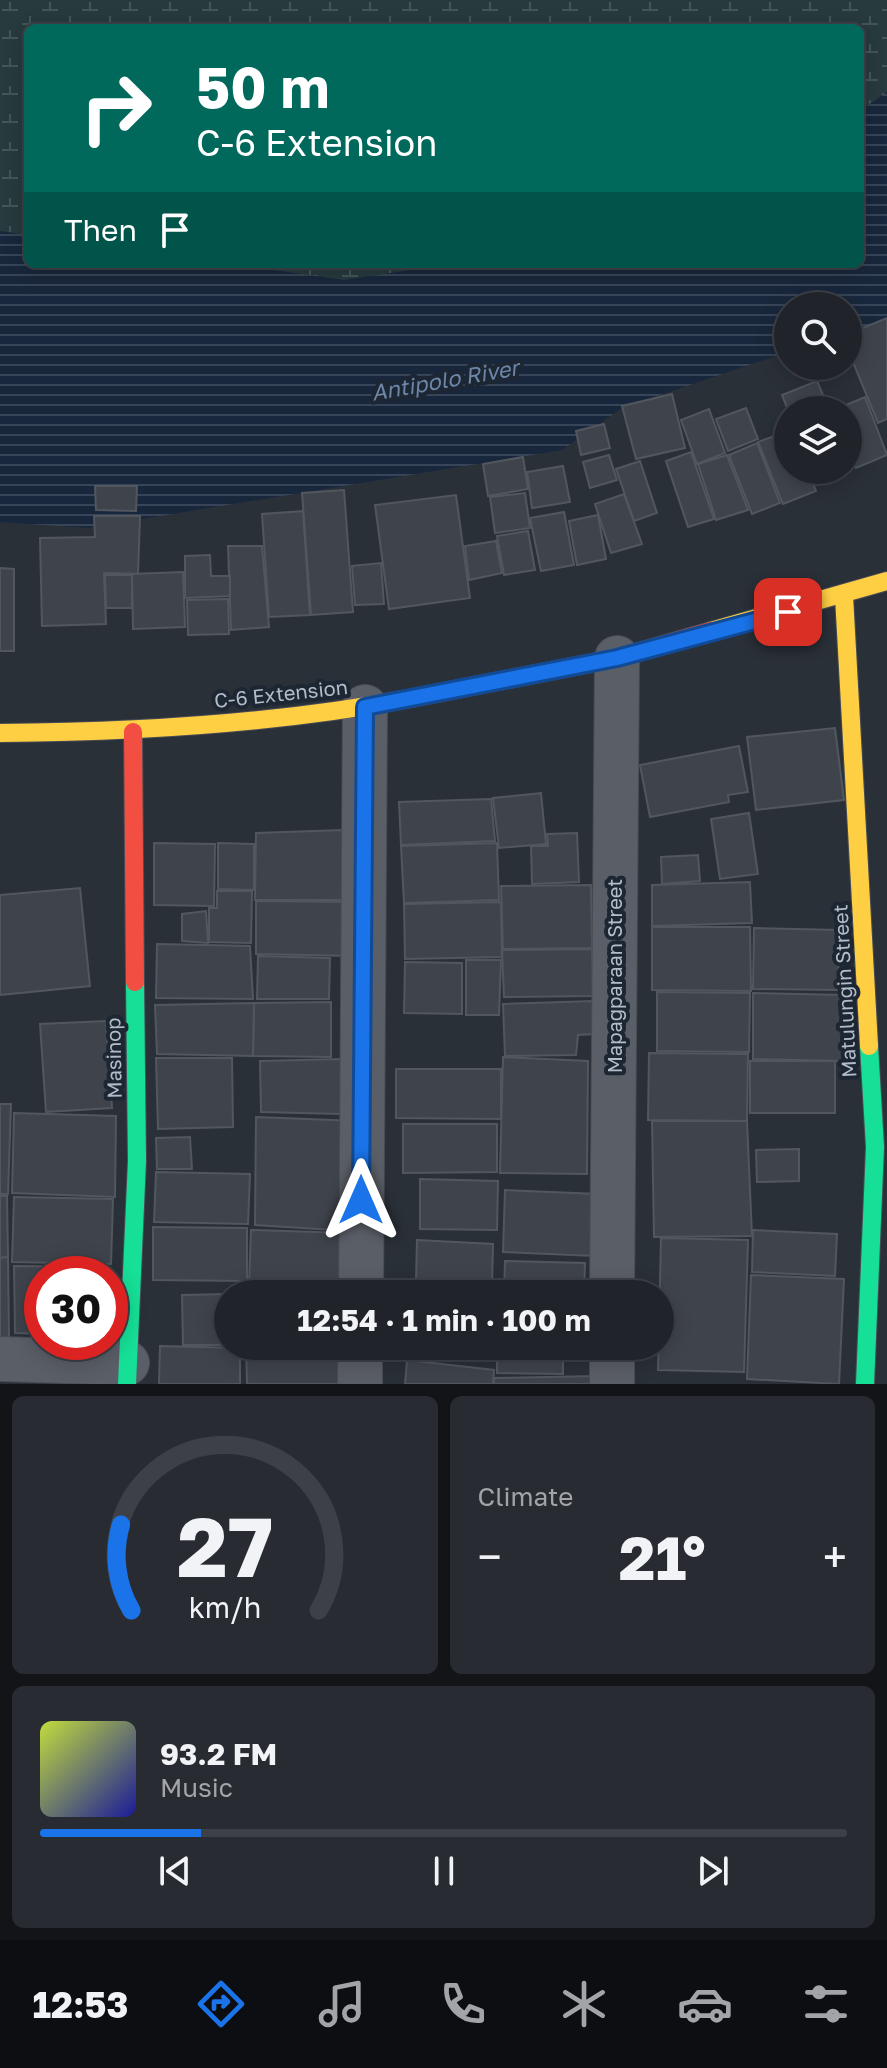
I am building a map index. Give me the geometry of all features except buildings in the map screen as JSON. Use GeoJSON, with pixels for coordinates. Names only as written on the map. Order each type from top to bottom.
{"type":"FeatureCollection","features":[{"type":"Feature","properties":{"kind":"street","name":"C-6 Extension"},"geometry":{"type":"LineString","coordinates":[[0,733],[133,732],[365,707],[617,658],[844,596],[887,581]]}},
{"type":"Feature","properties":{"kind":"street","name":"Matulungin Street"},"geometry":{"type":"LineString","coordinates":[[844,596],[875,1147],[865,1384]]}},
{"type":"Feature","properties":{"kind":"street","name":"Mapagparaan Street"},"geometry":{"type":"LineString","coordinates":[[612,1280],[617,658]]}},
{"type":"Feature","properties":{"kind":"street"},"geometry":{"type":"LineString","coordinates":[[361,1280],[365,707]]}},
{"type":"Feature","properties":{"kind":"street","name":"Masinop"},"geometry":{"type":"LineString","coordinates":[[127,1374],[137,1161],[133,732]]}},
{"type":"Feature","properties":{"kind":"street"},"geometry":{"type":"LineString","coordinates":[[0,1359],[127,1374]]}},
{"type":"Feature","properties":{"kind":"street"},"geometry":{"type":"LineString","coordinates":[[360,1360],[360,1384]]}},
{"type":"Feature","properties":{"kind":"street"},"geometry":{"type":"LineString","coordinates":[[612,1360],[612,1384]]}},
{"type":"Feature","properties":{"kind":"green space"},"geometry":{"type":"Polygon","coordinates":[[[0,0],[887,0],[887,92],[864,108],[864,24],[24,24],[24,234],[0,231],[0,0]]]}},
{"type":"Feature","properties":{"kind":"green space"},"geometry":{"type":"Polygon","coordinates":[[[258,268],[424,268],[344,280],[258,268]]]}},
{"type":"Feature","properties":{"kind":"water","name":"Antipolo River"},"geometry":{"type":"Polygon","coordinates":[[[887,92],[887,319],[862,327],[862,292],[774,292],[774,357],[622,408],[562,450],[88,528],[0,522],[0,231],[24,234],[24,268],[258,268],[344,280],[424,268],[864,268],[864,108],[887,92]]]}},
{"type":"Feature","properties":{"kind":"traffic: fast"},"geometry":{"type":"LineString","coordinates":[[127,1384],[137,1161],[135,982]]}},
{"type":"Feature","properties":{"kind":"traffic: fast"},"geometry":{"type":"LineString","coordinates":[[865,1384],[875,1147],[869,1046]]}},
{"type":"Feature","properties":{"kind":"traffic: slow"},"geometry":{"type":"LineString","coordinates":[[711,631],[887,581]]}},
{"type":"Feature","properties":{"kind":"traffic: slow"},"geometry":{"type":"LineString","coordinates":[[844,596],[869,1046]]}},
{"type":"Feature","properties":{"kind":"traffic: slow"},"geometry":{"type":"LineString","coordinates":[[0,733],[207,725],[310,714],[412,698]]}},
{"type":"Feature","properties":{"kind":"traffic: jam"},"geometry":{"type":"LineString","coordinates":[[412,698],[617,658],[711,631]]}},
{"type":"Feature","properties":{"kind":"traffic: jam"},"geometry":{"type":"LineString","coordinates":[[133,732],[135,982]]}},
{"type":"Feature","properties":{"kind":"route"},"geometry":{"type":"LineString","coordinates":[[361,1200],[365,707],[617,658],[788,612]]}}]}
